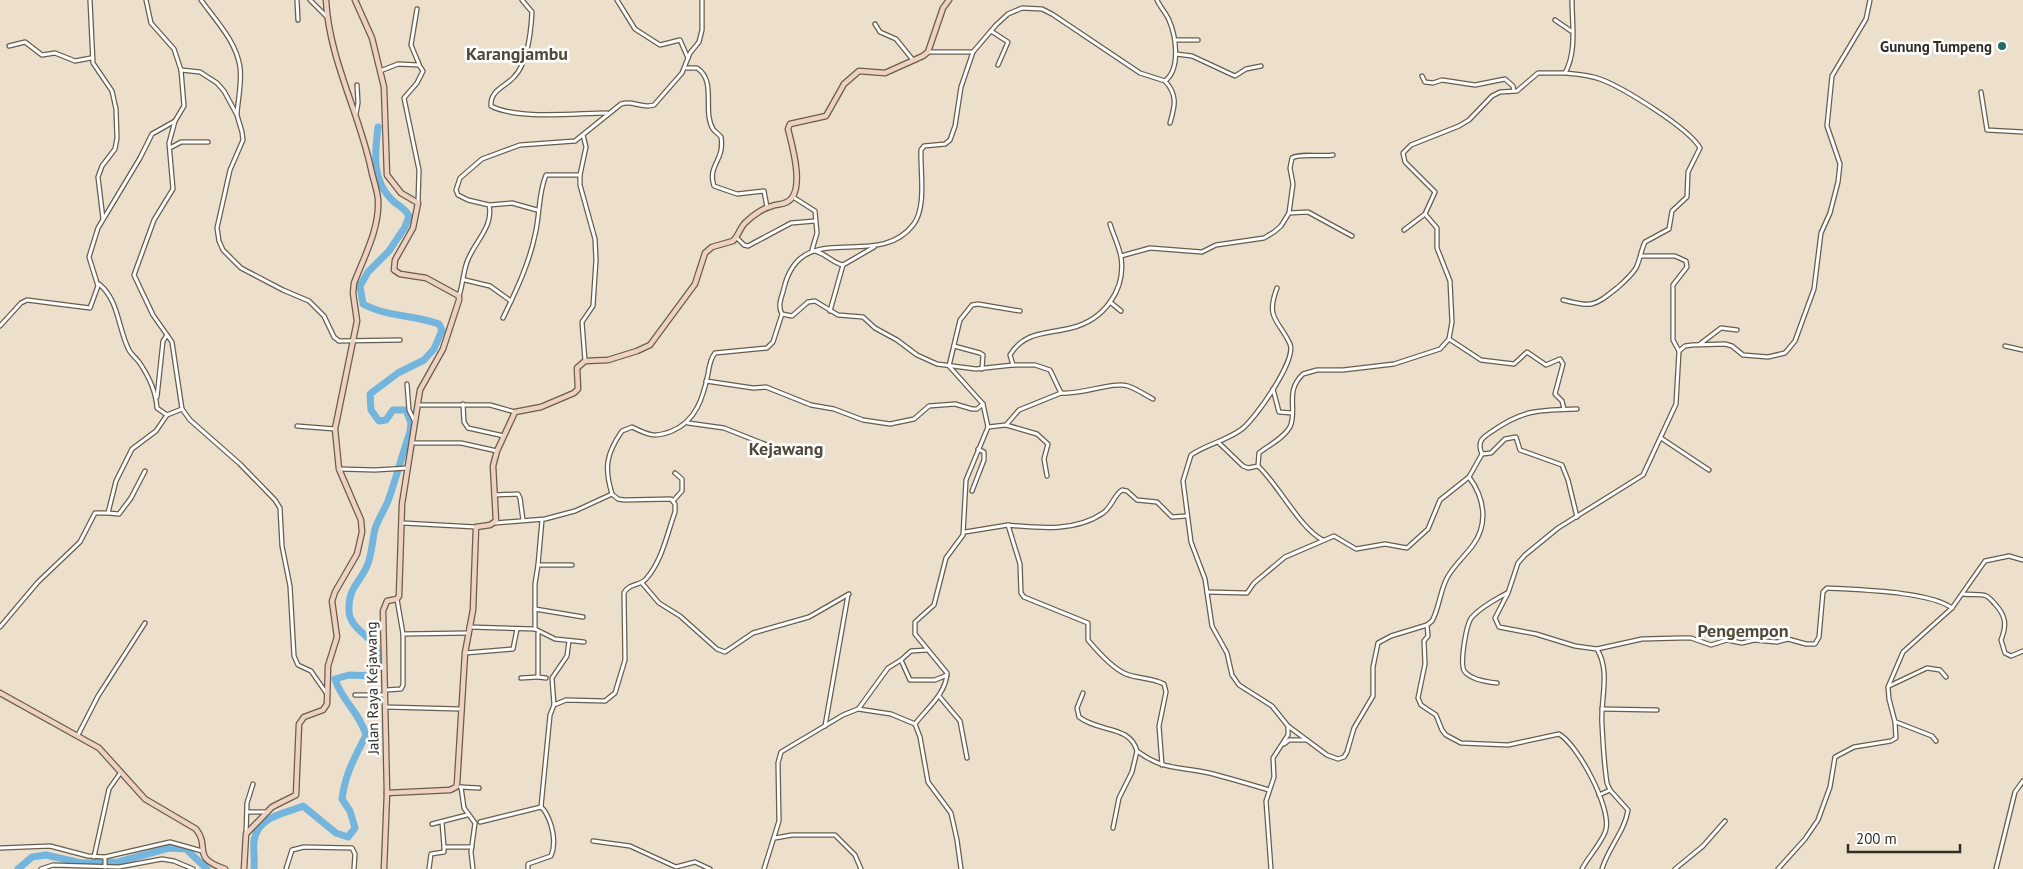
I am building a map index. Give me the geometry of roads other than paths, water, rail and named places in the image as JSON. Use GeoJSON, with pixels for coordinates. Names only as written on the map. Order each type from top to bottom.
{"type":"FeatureCollection","features":[{"type":"Feature","properties":{"kind":"street"},"geometry":{"type":"LineString","coordinates":[[90,0],[92,58],[95,68],[112,91],[116,109],[117,138],[115,149],[102,166],[98,177],[104,219]]}},
{"type":"Feature","properties":{"kind":"street"},"geometry":{"type":"LineString","coordinates":[[146,0],[151,22],[173,45],[181,70],[184,106],[175,121],[170,139],[173,188],[154,220],[134,275],[153,315],[167,334],[176,353],[182,409],[190,420],[240,464],[275,500],[280,508],[282,546],[290,586],[294,656],[298,665],[311,672],[328,695]]}},
{"type":"Feature","properties":{"kind":"street"},"geometry":{"type":"LineString","coordinates":[[201,0],[216,17],[237,54],[240,77],[237,115]]}},
{"type":"Feature","properties":{"kind":"street"},"geometry":{"type":"LineString","coordinates":[[297,0],[298,20]]}},
{"type":"Feature","properties":{"kind":"street"},"geometry":{"type":"LineString","coordinates":[[310,0],[328,18]]}},
{"type":"Feature","properties":{"kind":"street"},"geometry":{"type":"LineString","coordinates":[[246,834],[267,812],[296,795],[299,724],[304,717],[323,710],[327,704],[328,666],[337,637],[332,601],[335,592],[357,554],[362,532],[361,520],[339,469],[335,429],[357,321],[354,283],[374,227],[378,198],[368,153],[334,49],[326,0]]}},
{"type":"Feature","properties":{"kind":"street"},"geometry":{"type":"LineString","coordinates":[[355,0],[372,38],[383,82],[386,174],[401,193],[418,203]]}},
{"type":"Feature","properties":{"kind":"street"},"geometry":{"type":"LineString","coordinates":[[522,0],[532,12],[524,57],[514,77],[496,90],[491,106],[502,112],[523,115],[608,113]]}},
{"type":"Feature","properties":{"kind":"street"},"geometry":{"type":"LineString","coordinates":[[617,0],[639,33],[660,45],[680,40],[688,58]]}},
{"type":"Feature","properties":{"kind":"street"},"geometry":{"type":"LineString","coordinates":[[537,210],[512,203],[489,205],[468,200],[457,193],[460,178],[476,163],[510,148],[529,144],[568,143],[583,135],[617,106],[629,102],[642,107],[654,105],[685,68],[688,58],[701,37],[702,0]]}},
{"type":"Feature","properties":{"kind":"street"},"geometry":{"type":"LineString","coordinates":[[930,52],[943,8],[949,0]]}},
{"type":"Feature","properties":{"kind":"street"},"geometry":{"type":"LineString","coordinates":[[1157,0],[1170,21],[1175,40],[1176,54],[1171,75],[1165,81]]}},
{"type":"Feature","properties":{"kind":"street"},"geometry":{"type":"LineString","coordinates":[[1565,73],[1570,62],[1572,0]]}},
{"type":"Feature","properties":{"kind":"street"},"geometry":{"type":"LineString","coordinates":[[1679,351],[1685,346],[1725,344],[1732,346],[1743,355],[1763,358],[1785,353],[1795,341],[1814,289],[1821,233],[1830,213],[1838,182],[1840,164],[1827,126],[1832,76],[1866,19],[1870,0]]}},
{"type":"Feature","properties":{"kind":"street"},"geometry":{"type":"LineString","coordinates":[[812,250],[821,252],[838,264],[843,265],[906,232],[916,221],[922,190],[921,150],[924,146],[945,144],[950,140],[955,126],[958,96],[973,52],[1008,14],[1022,8],[1042,9],[1140,73],[1165,81],[1174,93],[1175,98],[1170,123]]}},
{"type":"Feature","properties":{"kind":"street"},"geometry":{"type":"LineString","coordinates":[[417,10],[411,45],[413,54],[423,71],[421,78],[404,98],[418,170],[418,203],[413,228],[395,260],[394,270],[400,274],[426,278],[459,296]]}},
{"type":"Feature","properties":{"kind":"street"},"geometry":{"type":"LineString","coordinates":[[1555,20],[1572,31]]}},
{"type":"Feature","properties":{"kind":"street"},"geometry":{"type":"LineString","coordinates":[[875,24],[880,32],[896,40],[913,60]]}},
{"type":"Feature","properties":{"kind":"street"},"geometry":{"type":"LineString","coordinates":[[991,31],[1008,42],[998,65]]}},
{"type":"Feature","properties":{"kind":"street"},"geometry":{"type":"LineString","coordinates":[[1175,40],[1198,40]]}},
{"type":"Feature","properties":{"kind":"street"},"geometry":{"type":"LineString","coordinates":[[9,46],[25,42],[42,55],[53,53],[75,61],[92,58]]}},
{"type":"Feature","properties":{"kind":"street"},"geometry":{"type":"LineString","coordinates":[[418,405],[463,404],[504,407],[515,412],[541,407],[574,393],[578,389],[577,368],[585,361],[608,360],[650,345],[695,284],[705,253],[712,247],[733,241],[737,238],[745,222],[767,208],[785,204],[793,197],[796,180],[793,144],[788,129],[790,124],[826,116],[844,84],[859,72],[885,73],[930,52],[973,52]]}},
{"type":"Feature","properties":{"kind":"street"},"geometry":{"type":"LineString","coordinates":[[1176,54],[1192,56],[1214,68],[1235,76],[1246,69],[1262,66]]}},
{"type":"Feature","properties":{"kind":"street"},"geometry":{"type":"LineString","coordinates":[[380,71],[398,64],[420,65]]}},
{"type":"Feature","properties":{"kind":"street"},"geometry":{"type":"LineString","coordinates":[[685,68],[697,68],[702,72],[708,87],[711,126],[722,137],[722,154],[712,170],[714,186],[737,194],[764,191],[767,208]]}},
{"type":"Feature","properties":{"kind":"street"},"geometry":{"type":"LineString","coordinates":[[181,70],[200,72],[211,78],[224,91],[237,115],[243,140],[230,170],[218,228],[219,241],[223,250],[241,268],[309,301],[324,316],[336,339],[353,342],[400,340]]}},
{"type":"Feature","properties":{"kind":"street"},"geometry":{"type":"LineString","coordinates":[[1404,230],[1424,214],[1436,192],[1404,162],[1403,153],[1406,148],[1469,120],[1496,93],[1521,89],[1538,73],[1565,73],[1598,78],[1622,89],[1685,132],[1700,148],[1688,172],[1687,197],[1672,211],[1669,229],[1645,242],[1629,278],[1602,301],[1583,304],[1563,300]]}},
{"type":"Feature","properties":{"kind":"street"},"geometry":{"type":"LineString","coordinates":[[1422,76],[1425,82],[1430,83],[1442,80],[1475,85],[1505,79],[1514,91]]}},
{"type":"Feature","properties":{"kind":"street"},"geometry":{"type":"LineString","coordinates":[[355,117],[358,103],[357,85]]}},
{"type":"Feature","properties":{"kind":"street"},"geometry":{"type":"LineString","coordinates":[[1981,92],[1987,130],[2023,132]]}},
{"type":"Feature","properties":{"kind":"street"},"geometry":{"type":"LineString","coordinates":[[168,415],[158,410],[156,399],[142,368],[129,351],[116,310],[105,290],[98,284],[89,257],[104,219],[153,132],[175,121]]}},
{"type":"Feature","properties":{"kind":"street"},"geometry":{"type":"LineString","coordinates":[[583,135],[585,153],[580,175],[582,199],[594,239],[596,260],[593,306],[582,322],[585,361]]}},
{"type":"Feature","properties":{"kind":"street"},"geometry":{"type":"LineString","coordinates":[[170,148],[181,142],[208,142]]}},
{"type":"Feature","properties":{"kind":"street"},"geometry":{"type":"LineString","coordinates":[[1121,256],[1140,250],[1163,248],[1202,252],[1225,242],[1264,238],[1281,226],[1289,212],[1293,184],[1290,168],[1292,158],[1296,155],[1315,158],[1333,155]]}},
{"type":"Feature","properties":{"kind":"street"},"geometry":{"type":"LineString","coordinates":[[503,318],[519,286],[536,234],[537,210],[546,175],[580,175]]}},
{"type":"Feature","properties":{"kind":"street"},"geometry":{"type":"LineString","coordinates":[[793,197],[812,207],[815,211],[817,233],[816,242],[812,250]]}},
{"type":"Feature","properties":{"kind":"street"},"geometry":{"type":"LineString","coordinates":[[355,696],[401,689],[403,686],[403,634],[397,599],[399,593],[403,523],[402,504],[418,405],[422,385],[443,349],[465,280],[467,262],[490,218],[489,205]]}},
{"type":"Feature","properties":{"kind":"street"},"geometry":{"type":"LineString","coordinates":[[1289,212],[1308,212],[1352,236]]}},
{"type":"Feature","properties":{"kind":"street"},"geometry":{"type":"LineString","coordinates":[[1258,466],[1260,453],[1275,443],[1289,429],[1293,390],[1300,377],[1308,371],[1394,364],[1440,349],[1449,339],[1452,322],[1450,281],[1437,248],[1437,228],[1424,214]]}},
{"type":"Feature","properties":{"kind":"street"},"geometry":{"type":"LineString","coordinates":[[737,238],[744,246],[748,246],[785,226],[800,221],[815,221]]}},
{"type":"Feature","properties":{"kind":"street"},"geometry":{"type":"LineString","coordinates":[[1012,365],[1010,355],[1015,346],[1042,332],[1073,328],[1096,315],[1110,302],[1120,286],[1121,256],[1110,224]]}},
{"type":"Feature","properties":{"kind":"street"},"geometry":{"type":"LineString","coordinates":[[688,423],[700,402],[711,360],[715,353],[770,347],[782,314],[780,300],[787,276],[799,260],[812,250],[824,247],[875,247]]}},
{"type":"Feature","properties":{"kind":"street"},"geometry":{"type":"LineString","coordinates":[[1640,256],[1672,256],[1686,260],[1687,268],[1673,285],[1673,340],[1679,351],[1676,404],[1648,466],[1640,479],[1577,516],[1525,555],[1518,563],[1508,592],[1495,618],[1499,627],[1536,634],[1575,646],[1597,649],[1642,639],[1681,638],[1691,638],[1711,645],[1727,640],[1742,643],[1754,640],[1777,642],[1788,639],[1806,644],[1815,644],[1819,637],[1823,592],[1827,588],[1862,590],[1935,599],[1952,608]]}},
{"type":"Feature","properties":{"kind":"street"},"geometry":{"type":"LineString","coordinates":[[830,311],[843,265]]}},
{"type":"Feature","properties":{"kind":"street"},"geometry":{"type":"LineString","coordinates":[[465,280],[490,286],[511,301]]}},
{"type":"Feature","properties":{"kind":"street"},"geometry":{"type":"LineString","coordinates":[[0,326],[20,303],[27,300],[89,308],[98,284]]}},
{"type":"Feature","properties":{"kind":"street"},"geometry":{"type":"LineString","coordinates":[[1277,288],[1272,305],[1273,318],[1291,350],[1287,366],[1255,418],[1242,429],[1219,443],[1202,448],[1191,455],[1183,481],[1186,516],[1191,542],[1207,592],[1212,626],[1227,653],[1236,682],[1272,706],[1288,726],[1327,755],[1338,758],[1344,757],[1354,728],[1373,696],[1373,667],[1378,643],[1391,636],[1427,625],[1434,618],[1447,579],[1474,544],[1480,528],[1483,501],[1469,476]]}},
{"type":"Feature","properties":{"kind":"street"},"geometry":{"type":"LineString","coordinates":[[782,314],[792,316],[805,304],[812,301],[838,315],[862,317],[874,328],[897,340],[922,358],[949,366],[982,369],[1012,365],[1044,366],[1055,376],[1061,393]]}},
{"type":"Feature","properties":{"kind":"street"},"geometry":{"type":"LineString","coordinates":[[1110,302],[1121,311]]}},
{"type":"Feature","properties":{"kind":"street"},"geometry":{"type":"LineString","coordinates":[[949,366],[960,320],[972,305],[978,304],[1020,311]]}},
{"type":"Feature","properties":{"kind":"street"},"geometry":{"type":"LineString","coordinates":[[1700,345],[1721,328],[1737,330]]}},
{"type":"Feature","properties":{"kind":"street"},"geometry":{"type":"LineString","coordinates":[[156,399],[163,341],[167,334]]}},
{"type":"Feature","properties":{"kind":"street"},"geometry":{"type":"LineString","coordinates":[[1449,339],[1489,362],[1514,364],[1527,352],[1546,365],[1558,358],[1562,360],[1563,364],[1555,394],[1562,401],[1564,409]]}},
{"type":"Feature","properties":{"kind":"street"},"geometry":{"type":"LineString","coordinates":[[954,346],[983,355],[982,369]]}},
{"type":"Feature","properties":{"kind":"street"},"geometry":{"type":"LineString","coordinates":[[2004,346],[2023,350]]}},
{"type":"Feature","properties":{"kind":"street"},"geometry":{"type":"LineString","coordinates":[[914,724],[939,696],[947,675],[944,668],[915,634],[915,622],[934,605],[942,566],[964,532],[966,480],[988,427],[983,404],[949,366]]}},
{"type":"Feature","properties":{"kind":"street"},"geometry":{"type":"LineString","coordinates":[[706,381],[753,388],[766,387],[811,405],[834,409],[862,420],[890,424],[914,419],[930,406],[955,404],[972,409],[983,404]]}},
{"type":"Feature","properties":{"kind":"street"},"geometry":{"type":"LineString","coordinates":[[407,384],[409,410],[416,422]]}},
{"type":"Feature","properties":{"kind":"street"},"geometry":{"type":"LineString","coordinates":[[1006,425],[1019,410],[1061,393],[1083,393],[1116,385],[1127,385],[1153,400]]}},
{"type":"Feature","properties":{"kind":"street"},"geometry":{"type":"LineString","coordinates":[[1273,389],[1279,412],[1292,412]]}},
{"type":"Feature","properties":{"kind":"street"},"geometry":{"type":"LineString","coordinates":[[463,404],[464,422],[468,428],[504,436]]}},
{"type":"Feature","properties":{"kind":"street"},"geometry":{"type":"LineString","coordinates":[[108,513],[116,481],[132,448],[156,431],[168,415],[182,409]]}},
{"type":"Feature","properties":{"kind":"street"},"geometry":{"type":"LineString","coordinates":[[1207,592],[1247,593],[1254,583],[1285,557],[1334,536],[1356,549],[1385,544],[1407,548],[1428,529],[1440,500],[1469,476],[1482,454],[1479,444],[1482,438],[1510,419],[1527,412],[1577,409]]}},
{"type":"Feature","properties":{"kind":"street"},"geometry":{"type":"LineString","coordinates":[[494,523],[496,521],[493,466],[497,451],[515,412]]}},
{"type":"Feature","properties":{"kind":"street"},"geometry":{"type":"LineString","coordinates":[[674,501],[668,498],[624,500],[618,499],[612,494],[606,472],[612,451],[622,431],[632,427],[646,435],[656,436],[688,423],[724,428],[782,451],[802,446]]}},
{"type":"Feature","properties":{"kind":"street"},"geometry":{"type":"LineString","coordinates":[[988,427],[1006,425],[1037,434],[1048,444],[1044,459],[1047,476]]}},
{"type":"Feature","properties":{"kind":"street"},"geometry":{"type":"LineString","coordinates":[[297,426],[335,429]]}},
{"type":"Feature","properties":{"kind":"street"},"geometry":{"type":"LineString","coordinates":[[1482,454],[1492,453],[1505,439],[1516,437],[1520,450],[1562,465],[1568,480],[1577,516]]}},
{"type":"Feature","properties":{"kind":"street"},"geometry":{"type":"LineString","coordinates":[[1661,438],[1709,470]]}},
{"type":"Feature","properties":{"kind":"street"},"geometry":{"type":"LineString","coordinates":[[413,443],[461,443],[497,451]]}},
{"type":"Feature","properties":{"kind":"street"},"geometry":{"type":"LineString","coordinates":[[1219,443],[1244,466],[1248,468],[1258,466]]}},
{"type":"Feature","properties":{"kind":"street"},"geometry":{"type":"LineString","coordinates":[[972,491],[984,460],[984,452],[978,449]]}},
{"type":"Feature","properties":{"kind":"street"},"geometry":{"type":"LineString","coordinates":[[1258,466],[1279,489],[1307,527],[1324,540]]}},
{"type":"Feature","properties":{"kind":"street"},"geometry":{"type":"LineString","coordinates":[[339,469],[375,470],[408,468]]}},
{"type":"Feature","properties":{"kind":"street"},"geometry":{"type":"LineString","coordinates":[[0,627],[38,582],[80,542],[95,513],[119,514],[131,498],[145,471]]}},
{"type":"Feature","properties":{"kind":"street"},"geometry":{"type":"LineString","coordinates":[[554,705],[566,700],[605,701],[615,693],[625,660],[624,593],[630,586],[642,583],[656,564],[675,512],[674,501],[683,487],[682,480],[675,473]]}},
{"type":"Feature","properties":{"kind":"street"},"geometry":{"type":"LineString","coordinates":[[964,532],[1008,525],[1052,528],[1084,523],[1108,510],[1122,490],[1127,491],[1137,500],[1157,502],[1172,517],[1186,516]]}},
{"type":"Feature","properties":{"kind":"street"},"geometry":{"type":"LineString","coordinates":[[403,523],[476,526],[522,520],[542,520],[575,511],[612,494]]}},
{"type":"Feature","properties":{"kind":"street"},"geometry":{"type":"LineString","coordinates":[[494,496],[520,495],[522,520]]}},
{"type":"Feature","properties":{"kind":"street"},"geometry":{"type":"LineString","coordinates":[[538,678],[535,609],[542,520]]}},
{"type":"Feature","properties":{"kind":"street"},"geometry":{"type":"LineString","coordinates":[[1008,525],[1020,564],[1024,597],[1088,623],[1088,640],[1103,657],[1125,674],[1154,679],[1164,684],[1166,692],[1159,726],[1162,765]]}},
{"type":"Feature","properties":{"kind":"street"},"geometry":{"type":"LineString","coordinates":[[473,869],[472,846],[475,823],[467,815],[459,787],[460,709],[464,653],[473,610],[476,526]]}},
{"type":"Feature","properties":{"kind":"street"},"geometry":{"type":"LineString","coordinates":[[1778,869],[1806,838],[1818,820],[1830,787],[1835,757],[1854,747],[1894,740],[1896,738],[1895,722],[1888,699],[1888,686],[1905,648],[1922,636],[1952,608],[1985,561],[2009,556],[2023,560]]}},
{"type":"Feature","properties":{"kind":"street"},"geometry":{"type":"LineString","coordinates":[[538,565],[572,565]]}},
{"type":"Feature","properties":{"kind":"street"},"geometry":{"type":"LineString","coordinates":[[642,583],[659,603],[680,616],[717,649],[726,652],[753,634],[809,617],[848,594],[825,727]]}},
{"type":"Feature","properties":{"kind":"street"},"geometry":{"type":"LineString","coordinates":[[1497,683],[1473,678],[1464,672],[1461,663],[1468,621],[1486,605],[1508,592]]}},
{"type":"Feature","properties":{"kind":"street"},"geometry":{"type":"LineString","coordinates":[[1963,594],[1982,594],[1990,599],[2003,614],[2006,629],[2001,640],[2005,653],[2011,656],[2023,651]]}},
{"type":"Feature","properties":{"kind":"street","name":"Jalan Raya Kejawang"},"geometry":{"type":"LineString","coordinates":[[384,869],[387,793],[383,611],[387,601],[397,599]]}},
{"type":"Feature","properties":{"kind":"street"},"geometry":{"type":"LineString","coordinates":[[535,609],[583,617]]}},
{"type":"Feature","properties":{"kind":"street"},"geometry":{"type":"LineString","coordinates":[[78,735],[98,696],[145,623]]}},
{"type":"Feature","properties":{"kind":"street"},"geometry":{"type":"LineString","coordinates":[[1427,625],[1428,636],[1424,642],[1425,664],[1418,698],[1421,705],[1436,715],[1446,735],[1461,743],[1508,744],[1559,734],[1571,744],[1599,795],[1605,812],[1606,830],[1582,869]]}},
{"type":"Feature","properties":{"kind":"street"},"geometry":{"type":"LineString","coordinates":[[403,634],[517,629],[536,630],[569,641],[584,642]]}},
{"type":"Feature","properties":{"kind":"street"},"geometry":{"type":"LineString","coordinates":[[464,653],[513,649],[517,629]]}},
{"type":"Feature","properties":{"kind":"street"},"geometry":{"type":"LineString","coordinates":[[528,869],[528,864],[551,856],[553,850],[549,821],[541,807],[550,715],[554,705],[552,678],[567,656],[569,641]]}},
{"type":"Feature","properties":{"kind":"street"},"geometry":{"type":"LineString","coordinates":[[1597,649],[1601,657],[1604,678],[1602,709],[1606,774],[1610,790],[1628,810],[1626,820],[1612,844],[1602,869]]}},
{"type":"Feature","properties":{"kind":"street"},"geometry":{"type":"LineString","coordinates":[[764,869],[775,838],[781,807],[778,769],[781,752],[825,727],[843,714],[858,708],[888,668],[911,651],[927,650]]}},
{"type":"Feature","properties":{"kind":"street"},"geometry":{"type":"LineString","coordinates":[[900,660],[910,680],[935,680],[947,675]]}},
{"type":"Feature","properties":{"kind":"street"},"geometry":{"type":"LineString","coordinates":[[1888,686],[1931,668],[1940,670],[1946,677]]}},
{"type":"Feature","properties":{"kind":"street"},"geometry":{"type":"LineString","coordinates":[[521,678],[546,678]]}},
{"type":"Feature","properties":{"kind":"street"},"geometry":{"type":"LineString","coordinates":[[0,693],[99,748],[145,799],[196,829],[207,861],[226,869]]}},
{"type":"Feature","properties":{"kind":"street"},"geometry":{"type":"LineString","coordinates":[[1083,693],[1077,708],[1079,717],[1099,728],[1125,733],[1135,744],[1137,752],[1132,772],[1119,798],[1113,828]]}},
{"type":"Feature","properties":{"kind":"street"},"geometry":{"type":"LineString","coordinates":[[939,696],[960,721],[967,758]]}},
{"type":"Feature","properties":{"kind":"street"},"geometry":{"type":"LineString","coordinates":[[386,707],[460,709]]}},
{"type":"Feature","properties":{"kind":"street"},"geometry":{"type":"LineString","coordinates":[[858,708],[891,714],[914,724],[920,737],[928,782],[951,813],[961,869]]}},
{"type":"Feature","properties":{"kind":"street"},"geometry":{"type":"LineString","coordinates":[[1602,709],[1657,710]]}},
{"type":"Feature","properties":{"kind":"street"},"geometry":{"type":"LineString","coordinates":[[1895,722],[1932,736],[1936,741]]}},
{"type":"Feature","properties":{"kind":"street"},"geometry":{"type":"LineString","coordinates":[[1271,869],[1266,801],[1274,777],[1273,758],[1288,733],[1288,726]]}},
{"type":"Feature","properties":{"kind":"street"},"geometry":{"type":"LineString","coordinates":[[1279,748],[1289,740],[1306,740]]}},
{"type":"Feature","properties":{"kind":"street"},"geometry":{"type":"LineString","coordinates":[[1137,752],[1151,762],[1180,770],[1209,773],[1269,790]]}},
{"type":"Feature","properties":{"kind":"street"},"geometry":{"type":"LineString","coordinates":[[94,857],[109,789],[121,772]]}},
{"type":"Feature","properties":{"kind":"street"},"geometry":{"type":"LineString","coordinates":[[1996,869],[2015,792],[2023,781]]}},
{"type":"Feature","properties":{"kind":"street"},"geometry":{"type":"LineString","coordinates":[[244,869],[247,803],[253,784]]}},
{"type":"Feature","properties":{"kind":"street"},"geometry":{"type":"LineString","coordinates":[[387,793],[450,790],[459,787],[480,788]]}},
{"type":"Feature","properties":{"kind":"street"},"geometry":{"type":"LineString","coordinates":[[1599,795],[1610,790]]}},
{"type":"Feature","properties":{"kind":"street"},"geometry":{"type":"LineString","coordinates":[[480,822],[513,812],[541,807]]}},
{"type":"Feature","properties":{"kind":"street"},"geometry":{"type":"LineString","coordinates":[[247,812],[267,812]]}},
{"type":"Feature","properties":{"kind":"street"},"geometry":{"type":"LineString","coordinates":[[432,824],[467,815]]}},
{"type":"Feature","properties":{"kind":"street"},"geometry":{"type":"LineString","coordinates":[[1675,869],[1703,846],[1724,821]]}},
{"type":"Feature","properties":{"kind":"street"},"geometry":{"type":"LineString","coordinates":[[429,869],[430,854],[444,852],[442,822]]}},
{"type":"Feature","properties":{"kind":"street"},"geometry":{"type":"LineString","coordinates":[[775,838],[792,835],[835,835],[850,849],[861,869]]}},
{"type":"Feature","properties":{"kind":"street"},"geometry":{"type":"LineString","coordinates":[[0,848],[50,846],[105,858],[167,842],[202,851]]}},
{"type":"Feature","properties":{"kind":"street"},"geometry":{"type":"LineString","coordinates":[[592,842],[630,846],[676,867],[695,862],[710,869]]}},
{"type":"Feature","properties":{"kind":"street"},"geometry":{"type":"LineString","coordinates":[[444,847],[472,846]]}},
{"type":"Feature","properties":{"kind":"street"},"geometry":{"type":"LineString","coordinates":[[286,869],[292,850],[304,847],[352,848],[355,854],[354,869]]}},
{"type":"Feature","properties":{"kind":"street"},"geometry":{"type":"LineString","coordinates":[[105,858],[105,866]]}},
{"type":"Feature","properties":{"kind":"street"},"geometry":{"type":"LineString","coordinates":[[41,869],[53,865],[130,866],[162,859],[174,861],[193,869]]}},
{"type":"Feature","properties":{"kind":"waterway"},"geometry":{"type":"LineString","coordinates":[[254,869],[254,841],[256,833],[266,821],[280,814],[303,806],[336,833],[348,837],[355,828],[350,811],[342,799],[343,790],[354,758],[366,735],[335,679],[349,675],[374,676],[379,664],[379,654],[376,646],[351,620],[349,603],[352,591],[369,562],[375,529],[391,493],[410,432],[411,423],[406,410],[393,410],[386,420],[379,421],[371,410],[370,394],[398,373],[424,360],[434,349],[442,330],[439,324],[391,314],[363,304],[360,286],[368,272],[389,251],[405,227],[409,216],[385,192],[378,175],[376,165],[378,127]]}},
{"type":"Feature","properties":{"kind":"waterway"},"geometry":{"type":"LineString","coordinates":[[18,869],[32,857],[46,855],[81,863],[118,862],[169,848],[186,849],[207,869]]}},
{"type":"Feature","properties":{"kind":"place","name":"Gunung Tumpeng"},"geometry":{"type":"Point","coordinates":[2002,46]}},
{"type":"Feature","properties":{"kind":"district","name":"Karangjambu"},"geometry":{"type":"Point","coordinates":[517,53]}},
{"type":"Feature","properties":{"kind":"district","name":"Kejawang"},"geometry":{"type":"Point","coordinates":[786,448]}},
{"type":"Feature","properties":{"kind":"district","name":"Pengempon"},"geometry":{"type":"Point","coordinates":[1743,630]}}]}
